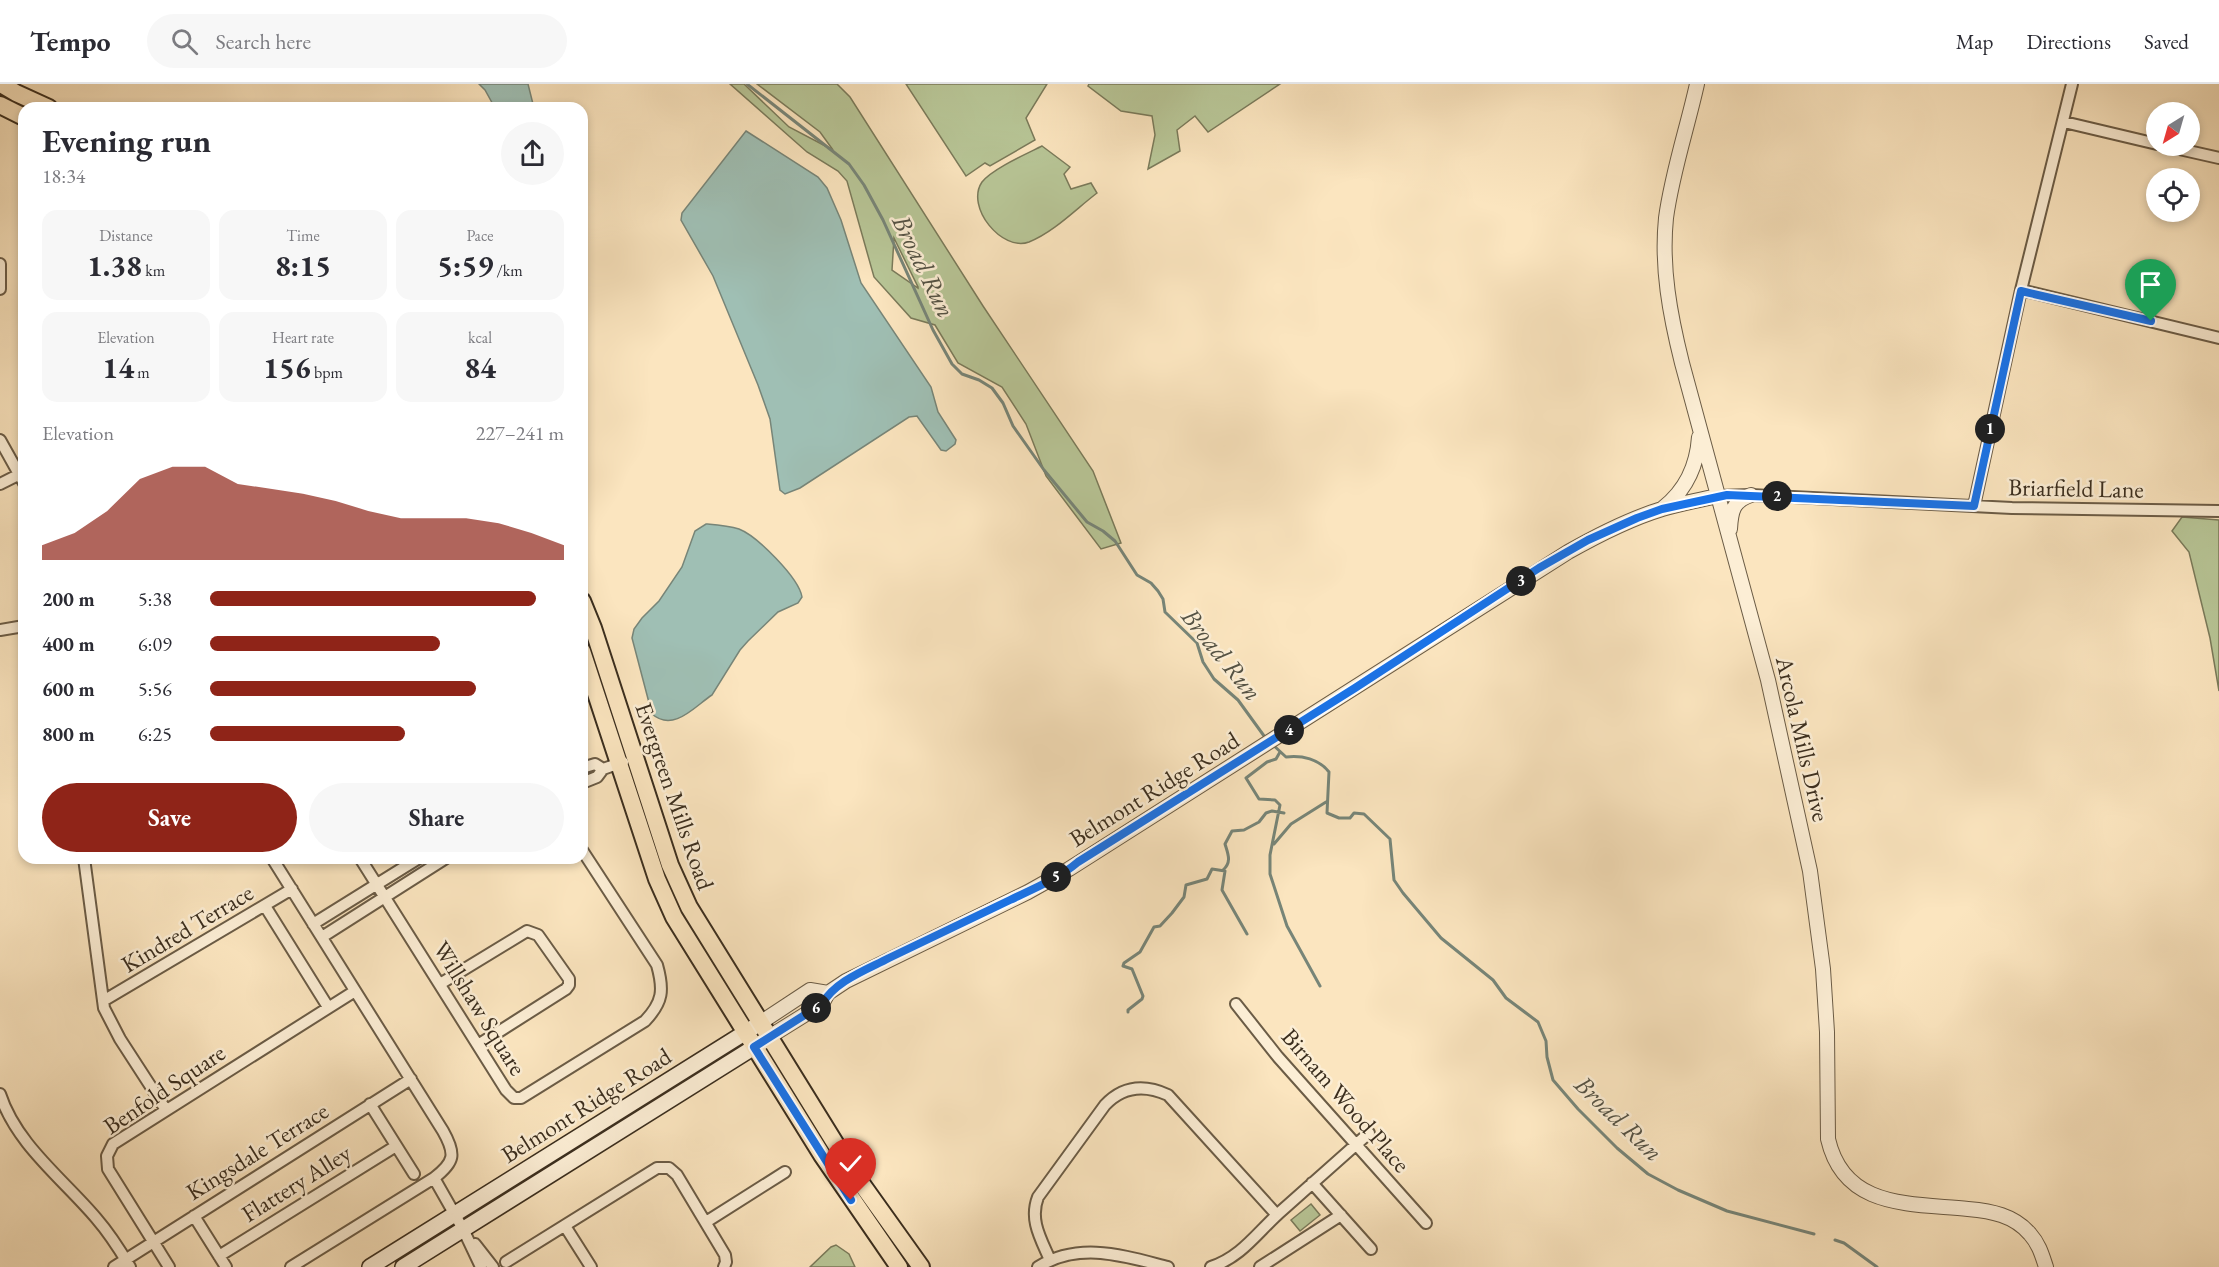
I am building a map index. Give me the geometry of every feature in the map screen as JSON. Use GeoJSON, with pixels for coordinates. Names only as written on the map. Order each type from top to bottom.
{"type":"FeatureCollection","features":[{"type":"Feature","properties":{"kind":"main road"},"geometry":{"type":"LineString","coordinates":[[1,84],[36,102]]}},
{"type":"Feature","properties":{"kind":"main road"},"geometry":{"type":"LineString","coordinates":[[0,105],[18,114]]}},
{"type":"Feature","properties":{"kind":"main road","name":"Evergreen Mills Road"},"geometry":{"type":"LineString","coordinates":[[588,618],[670,865],[689,907],[851,1169],[921,1267]]}},
{"type":"Feature","properties":{"kind":"main road","name":"Evergreen Mills Road"},"geometry":{"type":"LineString","coordinates":[[588,675],[611,766],[657,879],[682,932],[851,1200],[899,1267]]}},
{"type":"Feature","properties":{"kind":"main road","name":"Belmont Ridge Road"},"geometry":{"type":"LineString","coordinates":[[403,1267],[750,1040],[760,1023]]}},
{"type":"Feature","properties":{"kind":"main road","name":"Belmont Ridge Road"},"geometry":{"type":"LineString","coordinates":[[370,1267],[453,1214],[750,1040],[769,1037]]}},
{"type":"Feature","properties":{"kind":"street","name":"Arcola Mills Drive"},"geometry":{"type":"LineString","coordinates":[[1697,84],[1666,218],[1665,280],[1672,326],[1768,680],[1810,871],[1823,969],[1827,1032],[1828,1139],[1834,1161],[1846,1178],[1862,1191],[1884,1199],[2000,1214],[2016,1222],[2030,1233],[2041,1249],[2046,1267]]}},
{"type":"Feature","properties":{"kind":"street"},"geometry":{"type":"LineString","coordinates":[[1974,506],[2021,291],[2072,84]]}},
{"type":"Feature","properties":{"kind":"street"},"geometry":{"type":"LineString","coordinates":[[2064,122],[2146,141]]}},
{"type":"Feature","properties":{"kind":"street"},"geometry":{"type":"LineString","coordinates":[[2200,154],[2219,158]]}},
{"type":"Feature","properties":{"kind":"street"},"geometry":{"type":"LineString","coordinates":[[0,264],[0,289]]}},
{"type":"Feature","properties":{"kind":"street"},"geometry":{"type":"LineString","coordinates":[[2021,291],[2219,338]]}},
{"type":"Feature","properties":{"kind":"street"},"geometry":{"type":"LineString","coordinates":[[1662,509],[1678,494],[1692,472],[1699,447],[1700,432]]}},
{"type":"Feature","properties":{"kind":"street"},"geometry":{"type":"LineString","coordinates":[[0,440],[18,472]]}},
{"type":"Feature","properties":{"kind":"street"},"geometry":{"type":"LineString","coordinates":[[0,484],[18,480]]}},
{"type":"Feature","properties":{"kind":"street"},"geometry":{"type":"LineString","coordinates":[[1729,540],[1734,506],[1739,500],[1751,495]]}},
{"type":"Feature","properties":{"kind":"street","name":"Briarfield Lane"},"geometry":{"type":"LineString","coordinates":[[1717,496],[1751,495],[1974,506],[2219,511]]}},
{"type":"Feature","properties":{"kind":"street","name":"Belmont Ridge Road"},"geometry":{"type":"LineString","coordinates":[[769,1037],[822,1004],[828,993],[864,971],[1070,870],[1078,862],[1250,755],[1539,568],[1612,528],[1662,509],[1717,496]]}},
{"type":"Feature","properties":{"kind":"street"},"geometry":{"type":"LineString","coordinates":[[0,630],[18,627]]}},
{"type":"Feature","properties":{"kind":"street"},"geometry":{"type":"LineString","coordinates":[[588,781],[611,766],[636,758]]}},
{"type":"Feature","properties":{"kind":"street"},"geometry":{"type":"LineString","coordinates":[[588,766],[595,764],[611,766]]}},
{"type":"Feature","properties":{"kind":"street","name":"Willshaw Square"},"geometry":{"type":"LineString","coordinates":[[364,864],[506,1090],[514,1098],[521,1098],[645,1021],[655,1011],[661,997],[662,983],[657,965],[588,859]]}},
{"type":"Feature","properties":{"kind":"street"},"geometry":{"type":"LineString","coordinates":[[85,864],[103,1001],[109,1021],[166,1110]]}},
{"type":"Feature","properties":{"kind":"street"},"geometry":{"type":"LineString","coordinates":[[276,864],[443,1131],[453,1152],[446,1169],[434,1178],[291,1267]]}},
{"type":"Feature","properties":{"kind":"street"},"geometry":{"type":"LineString","coordinates":[[313,924],[409,864]]}},
{"type":"Feature","properties":{"kind":"street"},"geometry":{"type":"LineString","coordinates":[[322,937],[436,864]]}},
{"type":"Feature","properties":{"kind":"street","name":"Kindred Terrace"},"geometry":{"type":"LineString","coordinates":[[103,1001],[292,889]]}},
{"type":"Feature","properties":{"kind":"street"},"geometry":{"type":"LineString","coordinates":[[265,906],[328,1007]]}},
{"type":"Feature","properties":{"kind":"street"},"geometry":{"type":"LineString","coordinates":[[440,984],[526,932],[538,935],[569,979],[566,989],[478,1045]]}},
{"type":"Feature","properties":{"kind":"street","name":"Belmont Ridge Road"},"geometry":{"type":"LineString","coordinates":[[760,1023],[810,990],[828,993]]}},
{"type":"Feature","properties":{"kind":"street","name":"Benfold Square"},"geometry":{"type":"LineString","coordinates":[[169,1267],[108,1168],[107,1156],[113,1144],[355,991]]}},
{"type":"Feature","properties":{"kind":"street","name":"Birnam Wood Place"},"geometry":{"type":"LineString","coordinates":[[1236,1004],[1278,1057],[1426,1223]]}},
{"type":"Feature","properties":{"kind":"street","name":"Kingsdale Terrace"},"geometry":{"type":"LineString","coordinates":[[114,1267],[128,1263],[153,1242],[411,1079]]}},
{"type":"Feature","properties":{"kind":"street"},"geometry":{"type":"LineString","coordinates":[[1050,1260],[1035,1225],[1034,1214],[1038,1197],[1105,1105],[1119,1094],[1135,1087],[1156,1090],[1167,1095],[1277,1215]]}},
{"type":"Feature","properties":{"kind":"street"},"geometry":{"type":"LineString","coordinates":[[0,1094],[5,1110],[24,1139],[97,1219],[128,1263]]}},
{"type":"Feature","properties":{"kind":"street"},"geometry":{"type":"LineString","coordinates":[[370,1104],[414,1174]]}},
{"type":"Feature","properties":{"kind":"street"},"geometry":{"type":"LineString","coordinates":[[1211,1267],[1224,1262],[1244,1249],[1277,1215],[1369,1133]]}},
{"type":"Feature","properties":{"kind":"street","name":"Flattery Alley"},"geometry":{"type":"LineString","coordinates":[[219,1256],[396,1146]]}},
{"type":"Feature","properties":{"kind":"street"},"geometry":{"type":"LineString","coordinates":[[506,1262],[663,1166],[669,1167],[677,1176],[706,1222],[725,1254],[726,1262],[723,1267]]}},
{"type":"Feature","properties":{"kind":"street"},"geometry":{"type":"LineString","coordinates":[[706,1222],[785,1172]]}},
{"type":"Feature","properties":{"kind":"street"},"geometry":{"type":"LineString","coordinates":[[434,1178],[453,1214],[493,1267]]}},
{"type":"Feature","properties":{"kind":"street"},"geometry":{"type":"LineString","coordinates":[[1312,1183],[1371,1249]]}},
{"type":"Feature","properties":{"kind":"street"},"geometry":{"type":"LineString","coordinates":[[1260,1267],[1341,1215]]}},
{"type":"Feature","properties":{"kind":"street"},"geometry":{"type":"LineString","coordinates":[[194,1216],[226,1267]]}},
{"type":"Feature","properties":{"kind":"street"},"geometry":{"type":"LineString","coordinates":[[565,1226],[591,1267]]}},
{"type":"Feature","properties":{"kind":"street"},"geometry":{"type":"LineString","coordinates":[[463,1229],[481,1267]]}},
{"type":"Feature","properties":{"kind":"street"},"geometry":{"type":"LineString","coordinates":[[1038,1267],[1050,1260],[1078,1253],[1098,1252],[1168,1267]]}},
{"type":"Feature","properties":{"kind":"green space"},"geometry":{"type":"Polygon","coordinates":[[[730,84],[744,84],[789,127],[833,150],[820,132],[757,84],[837,84],[850,97],[983,306],[1093,471],[1121,543],[1101,549],[1046,476],[1026,424],[1002,387],[958,363],[935,325],[911,318],[874,277],[847,181],[838,171],[807,152],[730,84]],[[894,238],[892,270],[918,288],[894,238]]]}},
{"type":"Feature","properties":{"kind":"green space"},"geometry":{"type":"Polygon","coordinates":[[[906,84],[1047,84],[1026,118],[1035,140],[990,166],[985,163],[966,176],[906,84]]]}},
{"type":"Feature","properties":{"kind":"green space"},"geometry":{"type":"Polygon","coordinates":[[[1089,84],[1280,84],[1208,132],[1195,116],[1177,130],[1180,151],[1148,169],[1155,135],[1152,116],[1121,111],[1088,86],[1089,84]]]}},
{"type":"Feature","properties":{"kind":"green space"},"geometry":{"type":"Polygon","coordinates":[[[1042,146],[1070,167],[1064,174],[1071,189],[1091,183],[1097,193],[1038,238],[1019,243],[1008,240],[998,234],[982,215],[978,203],[978,192],[982,182],[993,172],[1042,146]]]}},
{"type":"Feature","properties":{"kind":"green space"},"geometry":{"type":"Polygon","coordinates":[[[2182,517],[2219,520],[2219,691],[2210,638],[2189,552],[2172,531],[2182,517]]]}},
{"type":"Feature","properties":{"kind":"green space"},"geometry":{"type":"Polygon","coordinates":[[[1311,1204],[1320,1215],[1300,1231],[1291,1220],[1311,1204]]]}},
{"type":"Feature","properties":{"kind":"green space"},"geometry":{"type":"Polygon","coordinates":[[[836,1245],[849,1254],[855,1267],[810,1267],[831,1247],[836,1245]]]}},
{"type":"Feature","properties":{"kind":"water"},"geometry":{"type":"Polygon","coordinates":[[[479,84],[528,84],[532,102],[492,102],[479,84]]]}},
{"type":"Feature","properties":{"kind":"water"},"geometry":{"type":"Polygon","coordinates":[[[746,131],[818,177],[827,188],[841,220],[861,283],[931,387],[938,412],[956,440],[955,444],[946,451],[941,450],[917,416],[909,417],[800,488],[785,494],[780,490],[770,419],[758,385],[713,276],[681,220],[682,213],[746,131]]]}},
{"type":"Feature","properties":{"kind":"water"},"geometry":{"type":"Polygon","coordinates":[[[706,524],[727,526],[747,533],[785,569],[802,597],[798,603],[778,612],[748,641],[712,695],[676,719],[660,719],[652,714],[632,638],[634,629],[659,601],[682,567],[695,531],[706,524]]]}},
{"type":"Feature","properties":{"kind":"waterway","name":"Broad Run"},"geometry":{"type":"LineString","coordinates":[[747,84],[849,164],[864,185],[883,220],[933,330],[952,364],[962,374],[992,388],[1003,403],[1013,426],[1044,470],[1087,522],[1115,541],[1137,575],[1151,583],[1158,591],[1163,599],[1165,612],[1197,643],[1203,662],[1214,679],[1238,700],[1267,740]]}},
{"type":"Feature","properties":{"kind":"waterway","name":"Broad Run"},"geometry":{"type":"LineString","coordinates":[[1272,744],[1286,757],[1310,759],[1329,772],[1327,813],[1339,818],[1350,818],[1354,813],[1364,814],[1390,839],[1394,880],[1403,893],[1441,938],[1493,980],[1506,998],[1538,1022],[1546,1041],[1547,1057],[1553,1080],[1617,1148],[1648,1174],[1678,1190],[1727,1211],[1814,1234]]}},
{"type":"Feature","properties":{"kind":"waterway"},"geometry":{"type":"LineString","coordinates":[[1280,752],[1276,759],[1267,762],[1246,778],[1259,799],[1275,800],[1280,805],[1270,855],[1270,874],[1287,926],[1320,986]]}},
{"type":"Feature","properties":{"kind":"waterway"},"geometry":{"type":"LineString","coordinates":[[1274,844],[1291,824],[1326,802]]}},
{"type":"Feature","properties":{"kind":"waterway"},"geometry":{"type":"LineString","coordinates":[[1223,870],[1228,861],[1225,844],[1232,831],[1244,830],[1259,822],[1266,813],[1272,811],[1284,813]]}},
{"type":"Feature","properties":{"kind":"waterway"},"geometry":{"type":"LineString","coordinates":[[1128,1012],[1143,996],[1132,969],[1123,966],[1124,963],[1140,952],[1154,927],[1160,926],[1172,913],[1184,897],[1186,885],[1207,879],[1212,869],[1225,871],[1222,890],[1247,934]]}},
{"type":"Feature","properties":{"kind":"waterway","name":"Broad Run"},"geometry":{"type":"LineString","coordinates":[[1835,1240],[1844,1243],[1877,1267]]}},
{"type":"Feature","properties":{"kind":"route"},"geometry":{"type":"LineString","coordinates":[[851,1200],[754,1047],[822,1004],[828,993],[836,987],[1070,870],[1078,862],[1158,814],[1539,568],[1612,528],[1662,509],[1727,495],[1974,506],[2021,291],[2151,321]]}}]}
